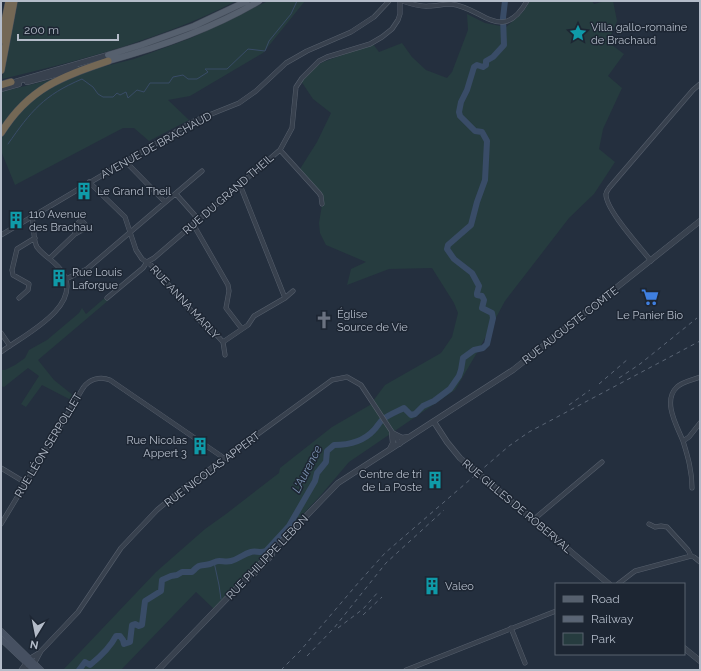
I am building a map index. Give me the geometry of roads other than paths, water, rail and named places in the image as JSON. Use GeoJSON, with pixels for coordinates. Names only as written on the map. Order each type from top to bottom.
{"type":"FeatureCollection","features":[{"type":"Feature","properties":{"kind":"highway"},"geometry":{"type":"LineString","coordinates":[[1,40],[8,1]]}},
{"type":"Feature","properties":{"kind":"highway"},"geometry":{"type":"LineString","coordinates":[[1,70],[14,1]]}},
{"type":"Feature","properties":{"kind":"highway"},"geometry":{"type":"LineString","coordinates":[[1,133],[14,114],[45,86],[69,74],[108,58]]}},
{"type":"Feature","properties":{"kind":"highway"},"geometry":{"type":"LineString","coordinates":[[1,85],[11,82]]}},
{"type":"Feature","properties":{"kind":"main road"},"geometry":{"type":"LineString","coordinates":[[108,58],[194,26],[247,1]]}},
{"type":"Feature","properties":{"kind":"main road"},"geometry":{"type":"LineString","coordinates":[[108,58],[144,52],[197,32],[259,1]]}},
{"type":"Feature","properties":{"kind":"main road"},"geometry":{"type":"LineString","coordinates":[[1,631],[30,665]]}},
{"type":"Feature","properties":{"kind":"main road"},"geometry":{"type":"LineString","coordinates":[[1,639],[30,665],[41,670]]}},
{"type":"Feature","properties":{"kind":"street","name":"AVENUE DE BRACHAUD"},"geometry":{"type":"LineString","coordinates":[[1,235],[194,121],[239,103],[256,91],[286,63],[307,51],[351,32],[374,16],[389,1]]}},
{"type":"Feature","properties":{"kind":"street"},"geometry":{"type":"LineString","coordinates":[[401,1],[419,6],[450,4],[469,10],[491,22],[501,22],[507,21],[519,12],[527,1]]}},
{"type":"Feature","properties":{"kind":"street","name":"RUE DU GRAND THEIL"},"geometry":{"type":"LineString","coordinates":[[107,298],[143,268],[147,262],[154,258],[280,150],[292,128],[296,87],[302,78],[319,61],[327,57],[370,44],[382,37],[392,29],[398,20],[401,1]]}},
{"type":"Feature","properties":{"kind":"street"},"geometry":{"type":"LineString","coordinates":[[11,82],[108,58]]}},
{"type":"Feature","properties":{"kind":"street"},"geometry":{"type":"LineString","coordinates":[[1,89],[108,58]]}},
{"type":"Feature","properties":{"kind":"street"},"geometry":{"type":"LineString","coordinates":[[650,261],[618,221],[606,194],[609,188],[632,161],[693,90],[700,84]]}},
{"type":"Feature","properties":{"kind":"street"},"geometry":{"type":"LineString","coordinates":[[280,150],[319,192],[322,204]]}},
{"type":"Feature","properties":{"kind":"street"},"geometry":{"type":"LineString","coordinates":[[125,161],[165,202]]}},
{"type":"Feature","properties":{"kind":"street"},"geometry":{"type":"LineString","coordinates":[[66,279],[87,269],[202,171]]}},
{"type":"Feature","properties":{"kind":"street","name":"RUE ANNA MARLY"},"geometry":{"type":"LineString","coordinates":[[89,182],[125,217],[136,250],[142,259],[147,262],[203,324],[214,332],[223,342],[225,355]]}},
{"type":"Feature","properties":{"kind":"street"},"geometry":{"type":"LineString","coordinates":[[240,184],[285,298]]}},
{"type":"Feature","properties":{"kind":"street"},"geometry":{"type":"LineString","coordinates":[[176,194],[199,220]]}},
{"type":"Feature","properties":{"kind":"street"},"geometry":{"type":"LineString","coordinates":[[1,352],[26,336],[58,309],[66,296],[66,279],[60,268],[36,246],[32,217]]}},
{"type":"Feature","properties":{"kind":"street","name":"RUE AUGUSTE COMTE"},"geometry":{"type":"LineString","coordinates":[[434,422],[514,370],[700,221]]}},
{"type":"Feature","properties":{"kind":"street"},"geometry":{"type":"LineString","coordinates":[[193,224],[228,285],[229,291],[226,308],[242,329]]}},
{"type":"Feature","properties":{"kind":"street"},"geometry":{"type":"LineString","coordinates":[[50,258],[75,234]]}},
{"type":"Feature","properties":{"kind":"street"},"geometry":{"type":"LineString","coordinates":[[19,298],[28,290],[29,284],[13,275],[12,270],[17,249],[35,238]]}},
{"type":"Feature","properties":{"kind":"street","name":"RUE ANNA MARLY"},"geometry":{"type":"LineString","coordinates":[[223,342],[248,325],[254,316],[285,298],[293,291]]}},
{"type":"Feature","properties":{"kind":"street"},"geometry":{"type":"LineString","coordinates":[[1,333],[10,346]]}},
{"type":"Feature","properties":{"kind":"street","name":"RUE NICOLAS APPERT"},"geometry":{"type":"LineString","coordinates":[[30,665],[78,612],[121,548],[157,510],[332,380],[340,377],[349,377],[361,385],[400,444]]}},
{"type":"Feature","properties":{"kind":"street"},"geometry":{"type":"LineString","coordinates":[[692,488],[692,474],[671,407],[670,399],[677,387],[700,377]]}},
{"type":"Feature","properties":{"kind":"street","name":"RUE LÉON SERPOLLET"},"geometry":{"type":"LineString","coordinates":[[1,524],[83,388],[89,381],[99,378],[110,380],[224,459]]}},
{"type":"Feature","properties":{"kind":"street"},"geometry":{"type":"LineString","coordinates":[[441,432],[440,426],[443,416]]}},
{"type":"Feature","properties":{"kind":"street","name":"RUE PHILIPPE LEBON"},"geometry":{"type":"LineString","coordinates":[[158,670],[338,483],[378,456],[434,422]]}},
{"type":"Feature","properties":{"kind":"street","name":"RUE GILLES DE ROBERVAL"},"geometry":{"type":"LineString","coordinates":[[434,422],[460,458],[608,583]]}},
{"type":"Feature","properties":{"kind":"street"},"geometry":{"type":"LineString","coordinates":[[682,441],[689,437],[700,423]]}},
{"type":"Feature","properties":{"kind":"street"},"geometry":{"type":"LineString","coordinates":[[425,428],[433,427],[441,432]]}},
{"type":"Feature","properties":{"kind":"street"},"geometry":{"type":"LineString","coordinates":[[392,433],[402,438],[411,436]]}},
{"type":"Feature","properties":{"kind":"street"},"geometry":{"type":"LineString","coordinates":[[386,452],[393,442],[392,433]]}},
{"type":"Feature","properties":{"kind":"street","name":"RUE PHILIPPE LEBON"},"geometry":{"type":"LineString","coordinates":[[162,670],[340,486],[379,459],[386,452]]}},
{"type":"Feature","properties":{"kind":"street"},"geometry":{"type":"LineString","coordinates":[[533,520],[602,462]]}},
{"type":"Feature","properties":{"kind":"street"},"geometry":{"type":"LineString","coordinates":[[1,468],[26,483]]}},
{"type":"Feature","properties":{"kind":"street"},"geometry":{"type":"LineString","coordinates":[[649,524],[655,527],[667,527],[688,550],[691,556],[700,562]]}},
{"type":"Feature","properties":{"kind":"street"},"geometry":{"type":"LineString","coordinates":[[619,583],[635,571],[691,556]]}},
{"type":"Feature","properties":{"kind":"street"},"geometry":{"type":"LineString","coordinates":[[406,670],[555,610]]}},
{"type":"Feature","properties":{"kind":"street"},"geometry":{"type":"LineString","coordinates":[[511,628],[525,663]]}},
{"type":"Feature","properties":{"kind":"street"},"geometry":{"type":"LineString","coordinates":[[685,649],[700,661]]}},
{"type":"Feature","properties":{"kind":"street","name":"RUE NICOLAS APPERT"},"geometry":{"type":"LineString","coordinates":[[30,665],[41,652]]}},
{"type":"Feature","properties":{"kind":"street"},"geometry":{"type":"LineString","coordinates":[[21,670],[30,665]]}},
{"type":"Feature","properties":{"kind":"waterway"},"geometry":{"type":"LineString","coordinates":[[8,144],[39,105],[58,91],[82,79],[103,97],[113,97],[117,93],[120,95],[126,92],[128,98],[137,90],[144,92],[150,83],[169,83],[173,77],[183,75],[188,79],[197,79],[208,72],[205,69],[227,69],[248,49],[265,51],[269,41],[291,14],[297,1]]}},
{"type":"Feature","properties":{"kind":"waterway","name":"L'Aurence"},"geometry":{"type":"LineString","coordinates":[[79,670],[85,662],[90,665],[101,655],[116,636],[120,636],[124,644],[130,642],[132,625],[142,625],[145,601],[161,591],[162,580],[182,572],[192,572],[201,565],[218,561],[231,561],[246,554],[266,551],[289,526],[315,481],[317,473],[326,462],[327,451],[334,445],[361,440],[370,434],[384,418],[404,408],[411,415],[415,414],[423,406],[434,401],[450,389],[459,376],[463,358],[474,350],[483,348],[487,344],[493,318],[492,313],[482,308],[484,300],[482,296],[477,295],[479,286],[472,273],[454,259],[447,249],[448,245],[471,225],[485,180],[487,141],[482,132],[475,131],[460,116],[459,112],[461,102],[467,90],[474,67],[477,65],[483,67],[486,65],[486,61],[493,57],[504,45],[503,18],[505,1]]}},
{"type":"Feature","properties":{"kind":"waterway"},"geometry":{"type":"LineString","coordinates":[[214,562],[221,599]]}},
{"type":"Feature","properties":{"kind":"railway"},"geometry":{"type":"LineString","coordinates":[[619,378],[640,364],[697,318]]}},
{"type":"Feature","properties":{"kind":"railway"},"geometry":{"type":"LineString","coordinates":[[281,670],[300,651],[385,553],[509,446],[529,432],[700,341]]}},
{"type":"Feature","properties":{"kind":"railway"},"geometry":{"type":"LineString","coordinates":[[599,384],[628,359]]}},
{"type":"Feature","properties":{"kind":"railway"},"geometry":{"type":"LineString","coordinates":[[569,405],[590,390]]}},
{"type":"Feature","properties":{"kind":"railway"},"geometry":{"type":"LineString","coordinates":[[307,656],[334,628],[386,563],[444,510]]}},
{"type":"Feature","properties":{"kind":"railway"},"geometry":{"type":"LineString","coordinates":[[338,628],[363,609],[379,591]]}},
{"type":"Feature","properties":{"kind":"railway"},"geometry":{"type":"LineString","coordinates":[[363,615],[382,597]]}},
{"type":"Feature","properties":{"kind":"place","name":"Villa gallo-romaine de Brachaud"},"geometry":{"type":"Point","coordinates":[578,33]}},
{"type":"Feature","properties":{"kind":"place","name":"Le Grand Theil"},"geometry":{"type":"Point","coordinates":[84,191]}},
{"type":"Feature","properties":{"kind":"place","name":"110 Avenue des Brachau"},"geometry":{"type":"Point","coordinates":[16,220]}},
{"type":"Feature","properties":{"kind":"place","name":"Rue Louis Laforgue"},"geometry":{"type":"Point","coordinates":[59,278]}},
{"type":"Feature","properties":{"kind":"place","name":"Le Panier Bio"},"geometry":{"type":"Point","coordinates":[650,297]}},
{"type":"Feature","properties":{"kind":"place","name":"Église Source de Vie"},"geometry":{"type":"Point","coordinates":[324,320]}},
{"type":"Feature","properties":{"kind":"place","name":"Rue Nicolas Appert 3"},"geometry":{"type":"Point","coordinates":[200,446]}},
{"type":"Feature","properties":{"kind":"place","name":"Centre de tri de La Poste"},"geometry":{"type":"Point","coordinates":[435,480]}},
{"type":"Feature","properties":{"kind":"place","name":"Valeo"},"geometry":{"type":"Point","coordinates":[432,586]}}]}
